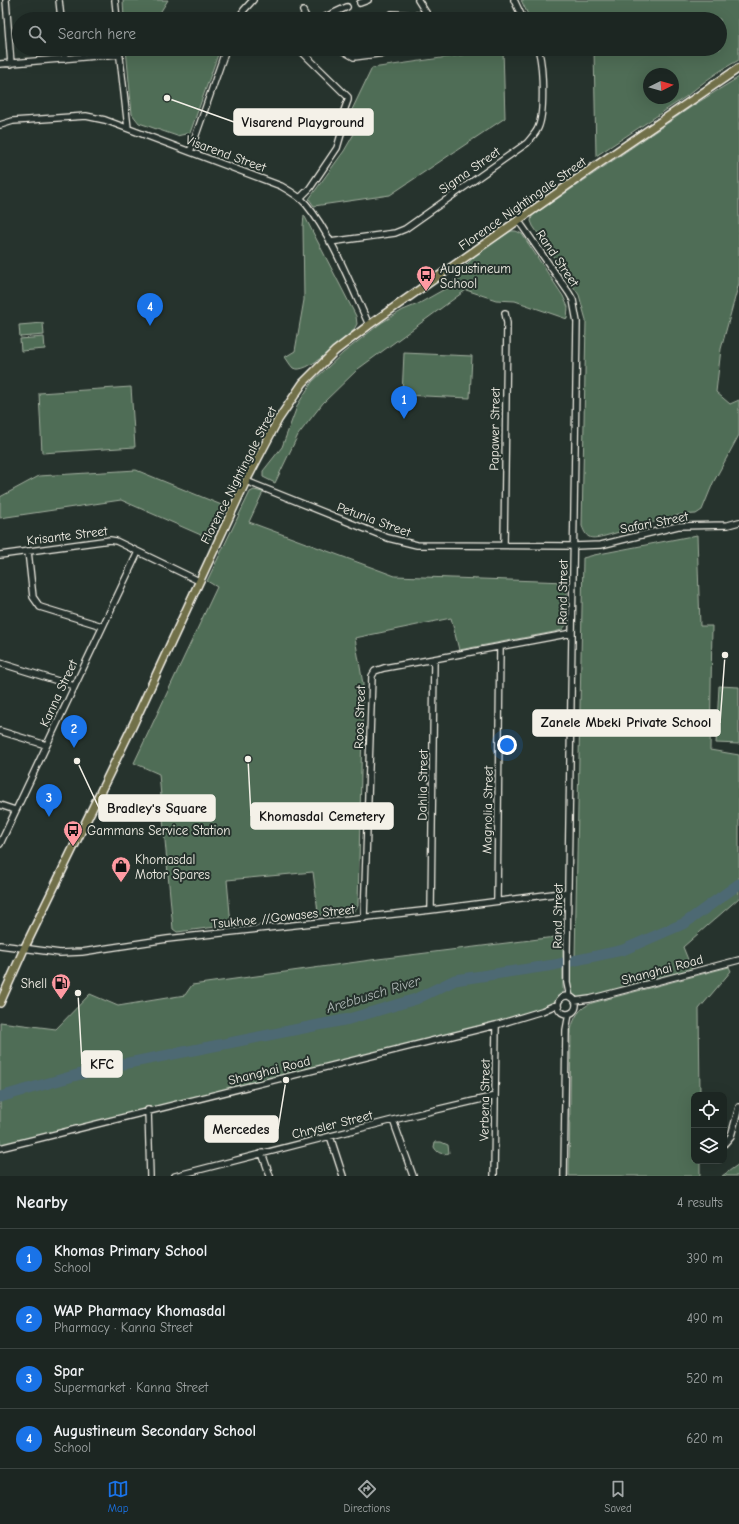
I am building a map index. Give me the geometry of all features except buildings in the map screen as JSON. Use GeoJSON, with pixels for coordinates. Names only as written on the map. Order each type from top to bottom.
{"type":"FeatureCollection","features":[{"type":"Feature","properties":{"kind":"main road","name":"Florence Nightingale Street"},"geometry":{"type":"LineString","coordinates":[[0,1003],[24,949],[132,727],[246,482],[278,420],[304,383],[335,351],[369,325],[518,220],[739,68]]}},
{"type":"Feature","properties":{"kind":"street"},"geometry":{"type":"LineString","coordinates":[[6,0],[11,64]]}},
{"type":"Feature","properties":{"kind":"street"},"geometry":{"type":"LineString","coordinates":[[59,0],[60,12]]}},
{"type":"Feature","properties":{"kind":"street"},"geometry":{"type":"LineString","coordinates":[[115,0],[116,12]]}},
{"type":"Feature","properties":{"kind":"street"},"geometry":{"type":"LineString","coordinates":[[243,12],[252,0]]}},
{"type":"Feature","properties":{"kind":"street"},"geometry":{"type":"LineString","coordinates":[[360,3],[368,0]]}},
{"type":"Feature","properties":{"kind":"street"},"geometry":{"type":"LineString","coordinates":[[418,0],[426,12]]}},
{"type":"Feature","properties":{"kind":"street"},"geometry":{"type":"LineString","coordinates":[[514,0],[520,12]]}},
{"type":"Feature","properties":{"kind":"street"},"geometry":{"type":"LineString","coordinates":[[336,12],[347,7]]}},
{"type":"Feature","properties":{"kind":"street"},"geometry":{"type":"LineString","coordinates":[[0,64],[89,56]]}},
{"type":"Feature","properties":{"kind":"street"},"geometry":{"type":"LineString","coordinates":[[120,56],[128,128]]}},
{"type":"Feature","properties":{"kind":"street"},"geometry":{"type":"LineString","coordinates":[[190,152],[224,56]]}},
{"type":"Feature","properties":{"kind":"street"},"geometry":{"type":"LineString","coordinates":[[300,198],[310,188],[337,148],[342,131],[341,119],[348,100],[348,97],[307,56]]}},
{"type":"Feature","properties":{"kind":"street","name":"Sigma Street"},"geometry":{"type":"LineString","coordinates":[[330,242],[395,233],[405,229],[527,143],[538,128],[541,119],[542,73],[541,56]]}},
{"type":"Feature","properties":{"kind":"street","name":"Visarend Street"},"geometry":{"type":"LineString","coordinates":[[0,125],[13,121],[86,116],[105,120],[282,186],[300,198],[311,211],[330,242],[369,325]]}},
{"type":"Feature","properties":{"kind":"street","name":"Rand Street"},"geometry":{"type":"LineString","coordinates":[[518,220],[569,293],[576,311],[577,345],[567,982],[563,997]]}},
{"type":"Feature","properties":{"kind":"street","name":"Papawer Street"},"geometry":{"type":"LineString","coordinates":[[504,545],[507,323],[505,313]]}},
{"type":"Feature","properties":{"kind":"street","name":"Petunia Street"},"geometry":{"type":"LineString","coordinates":[[246,482],[384,537],[417,546],[574,546]]}},
{"type":"Feature","properties":{"kind":"street","name":"Safari Street"},"geometry":{"type":"LineString","coordinates":[[574,546],[601,545],[678,526],[728,525],[739,522]]}},
{"type":"Feature","properties":{"kind":"street","name":"Krisante Street"},"geometry":{"type":"LineString","coordinates":[[0,555],[110,540],[121,543],[199,581]]}},
{"type":"Feature","properties":{"kind":"street"},"geometry":{"type":"LineString","coordinates":[[28,551],[33,597],[40,607],[102,626]]}},
{"type":"Feature","properties":{"kind":"street","name":"Kanna Street"},"geometry":{"type":"LineString","coordinates":[[0,844],[138,552]]}},
{"type":"Feature","properties":{"kind":"street","name":"Roos Street"},"geometry":{"type":"LineString","coordinates":[[364,918],[372,676],[375,671],[384,668],[434,660],[572,633]]}},
{"type":"Feature","properties":{"kind":"street","name":"Magnolia Street"},"geometry":{"type":"LineString","coordinates":[[497,901],[500,647]]}},
{"type":"Feature","properties":{"kind":"street","name":"Dahlia Street"},"geometry":{"type":"LineString","coordinates":[[431,910],[434,660]]}},
{"type":"Feature","properties":{"kind":"street"},"geometry":{"type":"LineString","coordinates":[[0,663],[74,686]]}},
{"type":"Feature","properties":{"kind":"street"},"geometry":{"type":"LineString","coordinates":[[0,731],[46,745]]}},
{"type":"Feature","properties":{"kind":"street"},"geometry":{"type":"LineString","coordinates":[[0,806],[15,810]]}},
{"type":"Feature","properties":{"kind":"street","name":"Tsukhoe //Gowases Street"},"geometry":{"type":"LineString","coordinates":[[0,945],[60,953],[82,952],[167,939],[364,918],[568,892]]}},
{"type":"Feature","properties":{"kind":"street","name":"Shanghai Road"},"geometry":{"type":"LineString","coordinates":[[590,999],[739,960]]}},
{"type":"Feature","properties":{"kind":"street","name":"Rand Street"},"geometry":{"type":"LineString","coordinates":[[567,982],[572,999]]}},
{"type":"Feature","properties":{"kind":"street"},"geometry":{"type":"LineString","coordinates":[[564,1176],[566,1030],[564,1013],[558,1004],[563,997],[572,999],[590,999]]}},
{"type":"Feature","properties":{"kind":"street"},"geometry":{"type":"LineString","coordinates":[[572,999],[576,1007]]}},
{"type":"Feature","properties":{"kind":"street"},"geometry":{"type":"LineString","coordinates":[[564,1013],[574,1010],[576,1007],[590,999]]}},
{"type":"Feature","properties":{"kind":"street","name":"Shanghai Road"},"geometry":{"type":"LineString","coordinates":[[0,1148],[148,1110],[496,1025],[542,1011],[558,1004]]}},
{"type":"Feature","properties":{"kind":"street","name":"Shanghai Road"},"geometry":{"type":"LineString","coordinates":[[542,1011],[564,1013]]}},
{"type":"Feature","properties":{"kind":"street","name":"Verbena Street"},"geometry":{"type":"LineString","coordinates":[[494,1176],[496,1025]]}},
{"type":"Feature","properties":{"kind":"street","name":"Chrysler Street"},"geometry":{"type":"LineString","coordinates":[[175,1176],[393,1120],[495,1096]]}},
{"type":"Feature","properties":{"kind":"street"},"geometry":{"type":"LineString","coordinates":[[727,1141],[731,1136],[739,1107]]}},
{"type":"Feature","properties":{"kind":"street"},"geometry":{"type":"LineString","coordinates":[[148,1110],[150,1176]]}},
{"type":"Feature","properties":{"kind":"street"},"geometry":{"type":"LineString","coordinates":[[393,1120],[413,1176]]}},
{"type":"Feature","properties":{"kind":"street"},"geometry":{"type":"LineString","coordinates":[[330,1136],[343,1176]]}},
{"type":"Feature","properties":{"kind":"street"},"geometry":{"type":"LineString","coordinates":[[262,1153],[270,1176]]}},
{"type":"Feature","properties":{"kind":"green space"},"geometry":{"type":"Polygon","coordinates":[[[123,0],[168,0],[160,12],[124,12],[123,0]]]}},
{"type":"Feature","properties":{"kind":"green space"},"geometry":{"type":"Polygon","coordinates":[[[521,0],[739,0],[739,60],[718,72],[679,101],[679,68],[643,68],[643,104],[675,104],[596,156],[594,56],[727,56],[727,12],[527,12],[521,0]]]}},
{"type":"Feature","properties":{"kind":"green space"},"geometry":{"type":"Polygon","coordinates":[[[127,56],[218,56],[190,133],[177,136],[139,123],[132,114],[127,56]]]}},
{"type":"Feature","properties":{"kind":"green space"},"geometry":{"type":"Polygon","coordinates":[[[455,56],[503,56],[505,118],[390,195],[314,206],[309,199],[344,151],[355,132],[348,118],[372,68],[455,56]]]}},
{"type":"Feature","properties":{"kind":"green space"},"geometry":{"type":"Polygon","coordinates":[[[739,77],[739,283],[721,349],[716,392],[730,404],[739,400],[739,435],[713,483],[702,510],[696,514],[679,515],[593,538],[586,534],[582,526],[586,320],[579,295],[533,226],[531,221],[532,216],[694,105],[739,77]]]}},
{"type":"Feature","properties":{"kind":"green space"},"geometry":{"type":"Polygon","coordinates":[[[304,215],[356,316],[357,324],[353,331],[324,356],[307,367],[299,369],[293,368],[285,357],[295,351],[304,300],[304,215]]]}},
{"type":"Feature","properties":{"kind":"green space"},"geometry":{"type":"Polygon","coordinates":[[[511,231],[516,231],[522,234],[563,296],[568,307],[567,319],[515,301],[496,300],[466,290],[358,369],[323,403],[298,435],[275,483],[263,477],[263,471],[282,447],[298,404],[312,382],[343,353],[381,323],[450,286],[462,269],[479,252],[511,231]]]}},
{"type":"Feature","properties":{"kind":"green space"},"geometry":{"type":"Polygon","coordinates":[[[43,323],[44,335],[20,337],[19,325],[43,323]]]}},
{"type":"Feature","properties":{"kind":"green space"},"geometry":{"type":"Polygon","coordinates":[[[44,337],[45,349],[21,351],[20,339],[44,337]]]}},
{"type":"Feature","properties":{"kind":"green space"},"geometry":{"type":"Polygon","coordinates":[[[404,353],[472,356],[470,398],[402,395],[404,353]]]}},
{"type":"Feature","properties":{"kind":"green space"},"geometry":{"type":"Polygon","coordinates":[[[131,387],[135,447],[42,453],[39,393],[131,387]]]}},
{"type":"Feature","properties":{"kind":"green space"},"geometry":{"type":"Polygon","coordinates":[[[136,470],[224,506],[210,539],[121,500],[0,518],[0,497],[39,476],[136,470]]]}},
{"type":"Feature","properties":{"kind":"green space"},"geometry":{"type":"Polygon","coordinates":[[[254,490],[263,492],[249,522],[395,576],[567,582],[567,624],[562,630],[554,632],[459,650],[451,618],[355,638],[363,684],[358,906],[354,911],[320,915],[318,912],[313,872],[227,880],[231,925],[177,932],[173,929],[159,774],[134,763],[217,587],[207,581],[250,492],[254,490]]]}},
{"type":"Feature","properties":{"kind":"green space"},"geometry":{"type":"Polygon","coordinates":[[[697,535],[700,626],[712,626],[710,750],[739,755],[739,898],[683,947],[693,972],[575,1001],[570,997],[568,962],[623,950],[647,939],[621,949],[576,959],[575,957],[583,558],[697,535]]]}},
{"type":"Feature","properties":{"kind":"green space"},"geometry":{"type":"Polygon","coordinates":[[[719,686],[739,687],[739,744],[716,743],[719,686]]]}},
{"type":"Feature","properties":{"kind":"green space"},"geometry":{"type":"Polygon","coordinates":[[[563,936],[563,997],[558,1004],[542,1011],[0,1147],[0,1022],[56,1029],[90,994],[118,1006],[185,995],[192,985],[378,959],[563,936]]]}},
{"type":"Feature","properties":{"kind":"green space"},"geometry":{"type":"Polygon","coordinates":[[[729,967],[731,971],[699,1009],[700,1092],[691,1092],[691,1164],[700,1164],[700,1176],[569,1176],[571,1030],[580,1010],[592,1003],[729,967]]]}},
{"type":"Feature","properties":{"kind":"green space"},"geometry":{"type":"Polygon","coordinates":[[[435,1142],[441,1142],[448,1145],[449,1153],[442,1154],[438,1152],[434,1147],[435,1142]]]}},
{"type":"Feature","properties":{"kind":"green space"},"geometry":{"type":"Polygon","coordinates":[[[739,1164],[739,1176],[722,1176],[739,1164]]]}},
{"type":"Feature","properties":{"kind":"waterway","name":"Arebbusch River"},"geometry":{"type":"LineString","coordinates":[[0,1097],[98,1069],[349,1019],[416,999],[455,980],[554,965],[623,950],[685,923],[739,884]]}},
{"type":"Feature","properties":{"kind":"place","name":"Visarend Playground"},"geometry":{"type":"Point","coordinates":[167,98]}},
{"type":"Feature","properties":{"kind":"place","name":"Augustineum School"},"geometry":{"type":"Point","coordinates":[426,292]}},
{"type":"Feature","properties":{"kind":"place","name":"Augustineum Secondary School"},"geometry":{"type":"Point","coordinates":[150,326]}},
{"type":"Feature","properties":{"kind":"place","name":"Khomas Primary School"},"geometry":{"type":"Point","coordinates":[404,419]}},
{"type":"Feature","properties":{"kind":"place","name":"Zanele Mbeki Private School"},"geometry":{"type":"Point","coordinates":[725,655]}},
{"type":"Feature","properties":{"kind":"place","name":"WAP Pharmacy Khomasdal"},"geometry":{"type":"Point","coordinates":[74,748]}},
{"type":"Feature","properties":{"kind":"place","name":"Khomasdal Cemetery"},"geometry":{"type":"Point","coordinates":[248,759]}},
{"type":"Feature","properties":{"kind":"place","name":"Bradley's Square"},"geometry":{"type":"Point","coordinates":[77,761]}},
{"type":"Feature","properties":{"kind":"place","name":"Spar"},"geometry":{"type":"Point","coordinates":[49,817]}},
{"type":"Feature","properties":{"kind":"place","name":"Gammans Service Station"},"geometry":{"type":"Point","coordinates":[73,847]}},
{"type":"Feature","properties":{"kind":"place","name":"Khomasdal Motor Spares"},"geometry":{"type":"Point","coordinates":[121,883]}},
{"type":"Feature","properties":{"kind":"place","name":"KFC"},"geometry":{"type":"Point","coordinates":[78,993]}},
{"type":"Feature","properties":{"kind":"place","name":"Shell"},"geometry":{"type":"Point","coordinates":[61,1000]}},
{"type":"Feature","properties":{"kind":"place","name":"Mercedes"},"geometry":{"type":"Point","coordinates":[286,1080]}}]}
